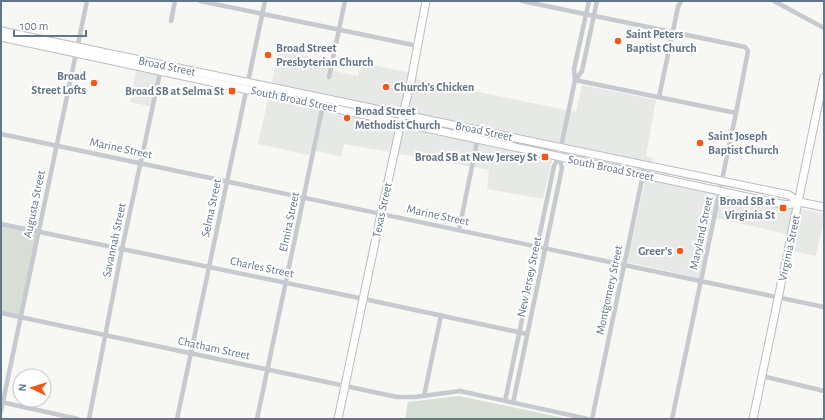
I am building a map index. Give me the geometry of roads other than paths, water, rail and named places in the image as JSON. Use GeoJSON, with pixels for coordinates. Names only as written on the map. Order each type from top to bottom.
{"type":"FeatureCollection","features":[{"type":"Feature","properties":{"kind":"main road","name":"Texas Street"},"geometry":{"type":"LineString","coordinates":[[338,419],[407,99],[426,1]]}},
{"type":"Feature","properties":{"kind":"main road","name":"Broad Street"},"geometry":{"type":"LineString","coordinates":[[1,31],[76,50],[402,119],[480,130],[789,195],[799,202],[824,207]]}},
{"type":"Feature","properties":{"kind":"main road"},"geometry":{"type":"LineString","coordinates":[[1,37],[76,50]]}},
{"type":"Feature","properties":{"kind":"main road","name":"Virginia Street"},"geometry":{"type":"LineString","coordinates":[[753,419],[824,77]]}},
{"type":"Feature","properties":{"kind":"main road","name":"South Broad Street"},"geometry":{"type":"LineString","coordinates":[[402,119],[478,140],[720,191],[788,205],[799,202]]}},
{"type":"Feature","properties":{"kind":"street","name":"Augusta Street"},"geometry":{"type":"LineString","coordinates":[[1,411],[86,1]]}},
{"type":"Feature","properties":{"kind":"street"},"geometry":{"type":"LineString","coordinates":[[171,21],[175,1]]}},
{"type":"Feature","properties":{"kind":"street"},"geometry":{"type":"LineString","coordinates":[[200,1],[418,46]]}},
{"type":"Feature","properties":{"kind":"street","name":"Selma Street"},"geometry":{"type":"LineString","coordinates":[[177,419],[265,1]]}},
{"type":"Feature","properties":{"kind":"street"},"geometry":{"type":"LineString","coordinates":[[329,77],[345,1]]}},
{"type":"Feature","properties":{"kind":"street"},"geometry":{"type":"LineString","coordinates":[[522,1],[673,32]]}},
{"type":"Feature","properties":{"kind":"street","name":"New Jersey Street"},"geometry":{"type":"LineString","coordinates":[[505,401],[554,166],[559,157],[575,80],[574,70],[589,1]]}},
{"type":"Feature","properties":{"kind":"street","name":"New Jersey Street"},"geometry":{"type":"LineString","coordinates":[[575,80],[582,72],[597,1]]}},
{"type":"Feature","properties":{"kind":"street"},"geometry":{"type":"LineString","coordinates":[[659,97],[678,7],[681,1]]}},
{"type":"Feature","properties":{"kind":"street"},"geometry":{"type":"LineString","coordinates":[[774,1],[824,28]]}},
{"type":"Feature","properties":{"kind":"street","name":"Maryland Street"},"geometry":{"type":"LineString","coordinates":[[672,419],[748,50],[745,47],[673,32]]}},
{"type":"Feature","properties":{"kind":"street","name":"Savannah Street"},"geometry":{"type":"LineString","coordinates":[[89,419],[122,249],[161,68]]}},
{"type":"Feature","properties":{"kind":"street"},"geometry":{"type":"LineString","coordinates":[[575,80],[736,113]]}},
{"type":"Feature","properties":{"kind":"street","name":"Elmira Street"},"geometry":{"type":"LineString","coordinates":[[257,419],[324,102]]}},
{"type":"Feature","properties":{"kind":"street"},"geometry":{"type":"LineString","coordinates":[[459,230],[480,130]]}},
{"type":"Feature","properties":{"kind":"street","name":"Marine Street"},"geometry":{"type":"LineString","coordinates":[[1,134],[824,306]]}},
{"type":"Feature","properties":{"kind":"street"},"geometry":{"type":"LineString","coordinates":[[511,146],[513,137]]}},
{"type":"Feature","properties":{"kind":"street","name":"New Jersey Street"},"geometry":{"type":"LineString","coordinates":[[513,402],[562,168],[559,157]]}},
{"type":"Feature","properties":{"kind":"street","name":"Montgomery Street"},"geometry":{"type":"LineString","coordinates":[[592,419],[645,165]]}},
{"type":"Feature","properties":{"kind":"street","name":"Charles Street"},"geometry":{"type":"LineString","coordinates":[[1,224],[208,266],[527,334]]}},
{"type":"Feature","properties":{"kind":"street","name":"Chatham Street"},"geometry":{"type":"LineString","coordinates":[[1,313],[396,397],[424,396],[460,391],[588,419]]}},
{"type":"Feature","properties":{"kind":"street"},"geometry":{"type":"LineString","coordinates":[[424,396],[441,315]]}},
{"type":"Feature","properties":{"kind":"street"},"geometry":{"type":"LineString","coordinates":[[762,376],[824,391]]}},
{"type":"Feature","properties":{"kind":"street"},"geometry":{"type":"LineString","coordinates":[[2,402],[78,419]]}},
{"type":"Feature","properties":{"kind":"place","name":"Saint Peters Baptist Church"},"geometry":{"type":"Point","coordinates":[618,41]}},
{"type":"Feature","properties":{"kind":"place","name":"Broad Street Presbyterian Church"},"geometry":{"type":"Point","coordinates":[268,55]}},
{"type":"Feature","properties":{"kind":"place","name":"Broad Street Lofts"},"geometry":{"type":"Point","coordinates":[94,83]}},
{"type":"Feature","properties":{"kind":"place","name":"Church's Chicken"},"geometry":{"type":"Point","coordinates":[386,87]}},
{"type":"Feature","properties":{"kind":"place","name":"Broad SB at Selma St"},"geometry":{"type":"Point","coordinates":[232,91]}},
{"type":"Feature","properties":{"kind":"place","name":"Broad Street Methodist Church"},"geometry":{"type":"Point","coordinates":[347,118]}},
{"type":"Feature","properties":{"kind":"place","name":"Saint Joseph Baptist Church"},"geometry":{"type":"Point","coordinates":[700,143]}},
{"type":"Feature","properties":{"kind":"place","name":"Broad SB at New Jersey St"},"geometry":{"type":"Point","coordinates":[545,157]}},
{"type":"Feature","properties":{"kind":"place","name":"Broad SB at Virginia St"},"geometry":{"type":"Point","coordinates":[783,208]}},
{"type":"Feature","properties":{"kind":"place","name":"Greer's"},"geometry":{"type":"Point","coordinates":[680,251]}}]}
